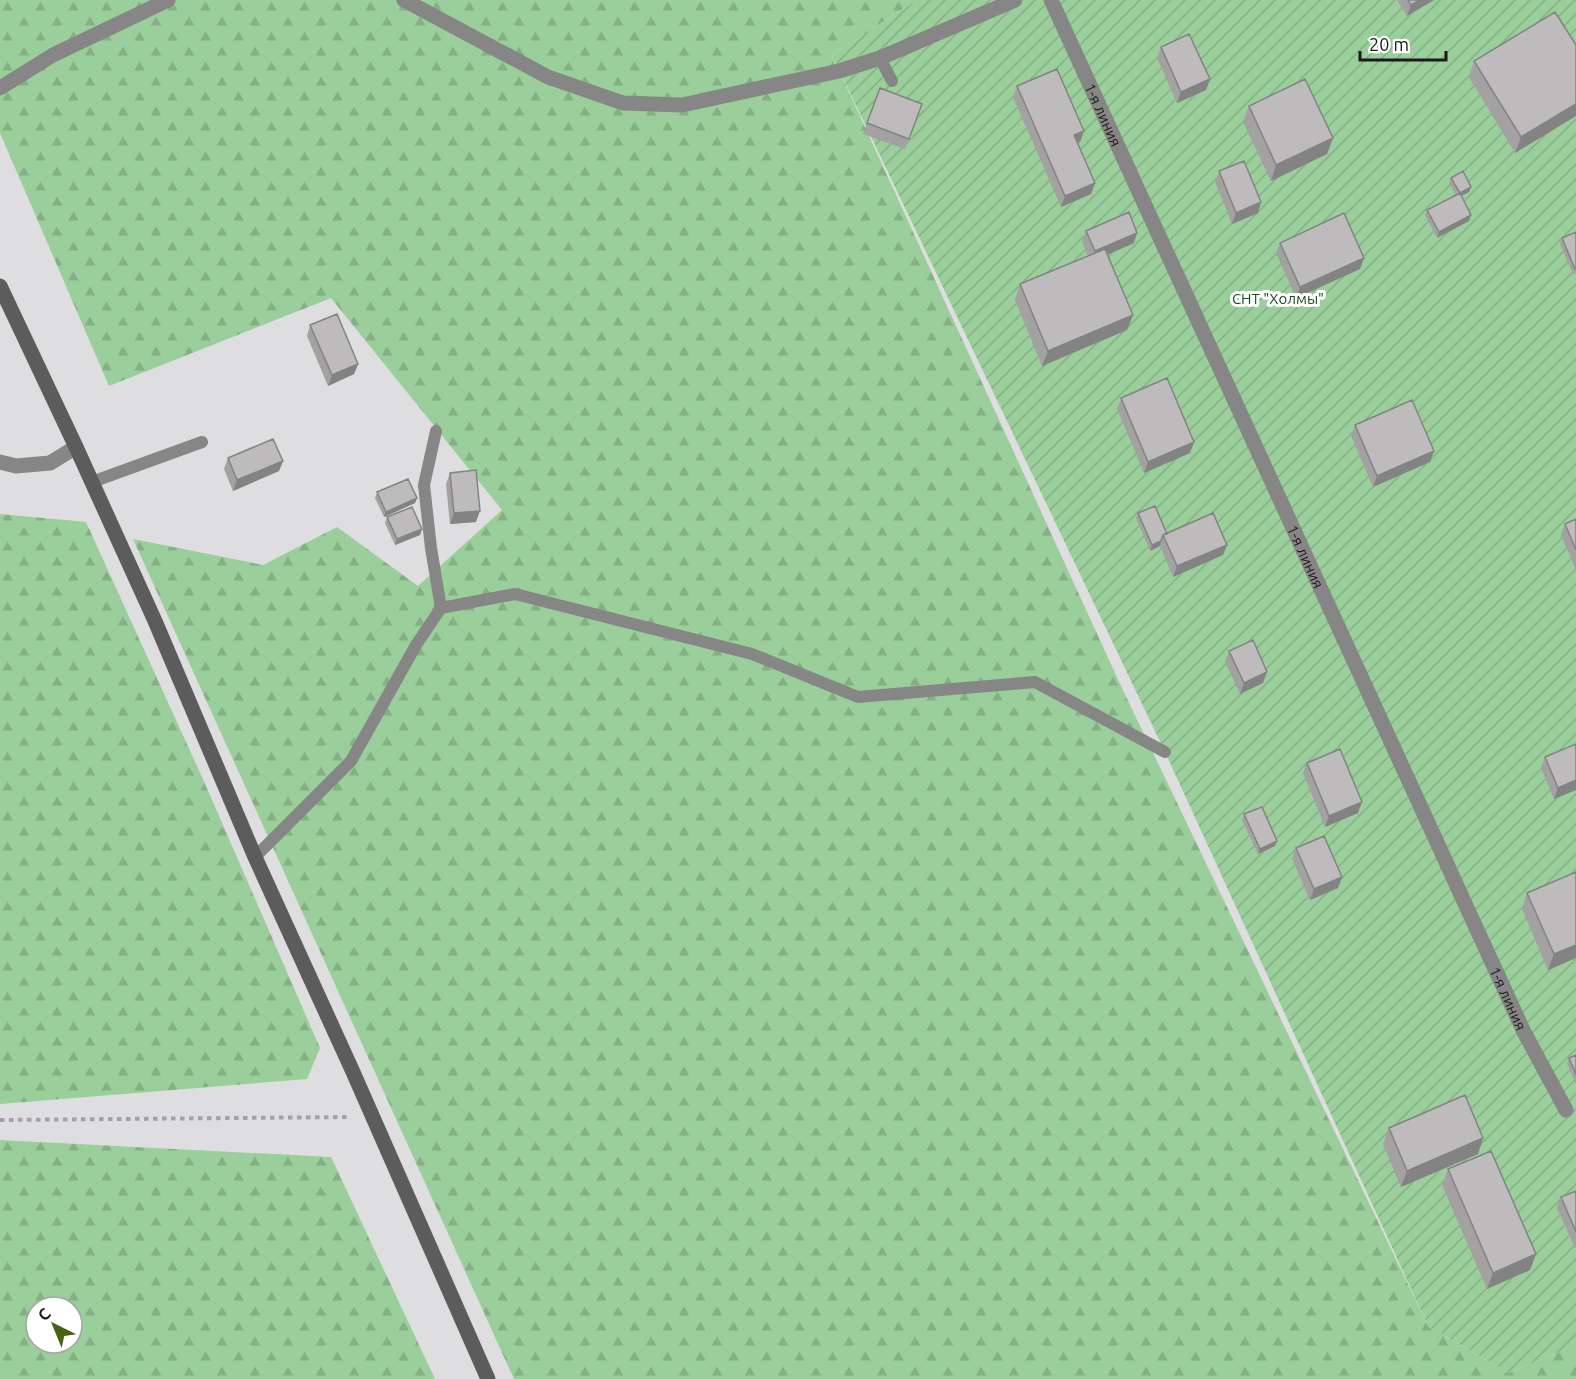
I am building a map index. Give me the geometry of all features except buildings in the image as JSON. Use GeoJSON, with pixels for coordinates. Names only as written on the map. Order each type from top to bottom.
{"type":"FeatureCollection","features":[{"type":"Feature","properties":{"kind":"main road"},"geometry":{"type":"LineString","coordinates":[[0,286],[155,621],[255,857],[488,1379]]}},
{"type":"Feature","properties":{"kind":"street"},"geometry":{"type":"LineString","coordinates":[[0,87],[52,55],[168,0]]}},
{"type":"Feature","properties":{"kind":"street"},"geometry":{"type":"LineString","coordinates":[[404,0],[548,76],[623,103],[682,105],[839,71],[880,58],[1015,0]]}},
{"type":"Feature","properties":{"kind":"street","name":"1-я линия"},"geometry":{"type":"LineString","coordinates":[[1051,0],[1518,1019],[1566,1110]]}},
{"type":"Feature","properties":{"kind":"street"},"geometry":{"type":"LineString","coordinates":[[0,462],[16,465],[50,463],[76,447]]}},
{"type":"Feature","properties":{"kind":"lane"},"geometry":{"type":"LineString","coordinates":[[880,58],[892,81]]}},
{"type":"Feature","properties":{"kind":"lane"},"geometry":{"type":"LineString","coordinates":[[255,857],[351,761],[416,645],[441,608],[430,548],[424,485],[436,431]]}},
{"type":"Feature","properties":{"kind":"lane"},"geometry":{"type":"LineString","coordinates":[[92,483],[202,442]]}},
{"type":"Feature","properties":{"kind":"lane"},"geometry":{"type":"LineString","coordinates":[[441,608],[515,594],[752,654],[858,697],[1035,682],[1165,753]]}},
{"type":"Feature","properties":{"kind":"path"},"geometry":{"type":"LineString","coordinates":[[0,1120],[373,1117]]}},
{"type":"Feature","properties":{"kind":"green space"},"geometry":{"type":"Polygon","coordinates":[[[0,0],[917,0],[832,55],[1120,684],[1428,1326],[1508,1373],[1576,1345],[1576,1379],[514,1379],[133,539],[263,565],[337,527],[418,586],[502,510],[331,298],[109,386],[0,133],[0,0]]]}},
{"type":"Feature","properties":{"kind":"green space","name":"СНТ \"Холмы\""},"geometry":{"type":"Polygon","coordinates":[[[917,0],[1576,0],[1576,1345],[1508,1373],[1428,1326],[1165,752],[832,55],[917,0]]]}},
{"type":"Feature","properties":{"kind":"green space"},"geometry":{"type":"Polygon","coordinates":[[[0,514],[86,522],[206,786],[320,1048],[307,1079],[0,1104],[0,514]]]}},
{"type":"Feature","properties":{"kind":"green space"},"geometry":{"type":"Polygon","coordinates":[[[0,1140],[331,1157],[435,1379],[0,1379],[0,1140]]]}}]}
